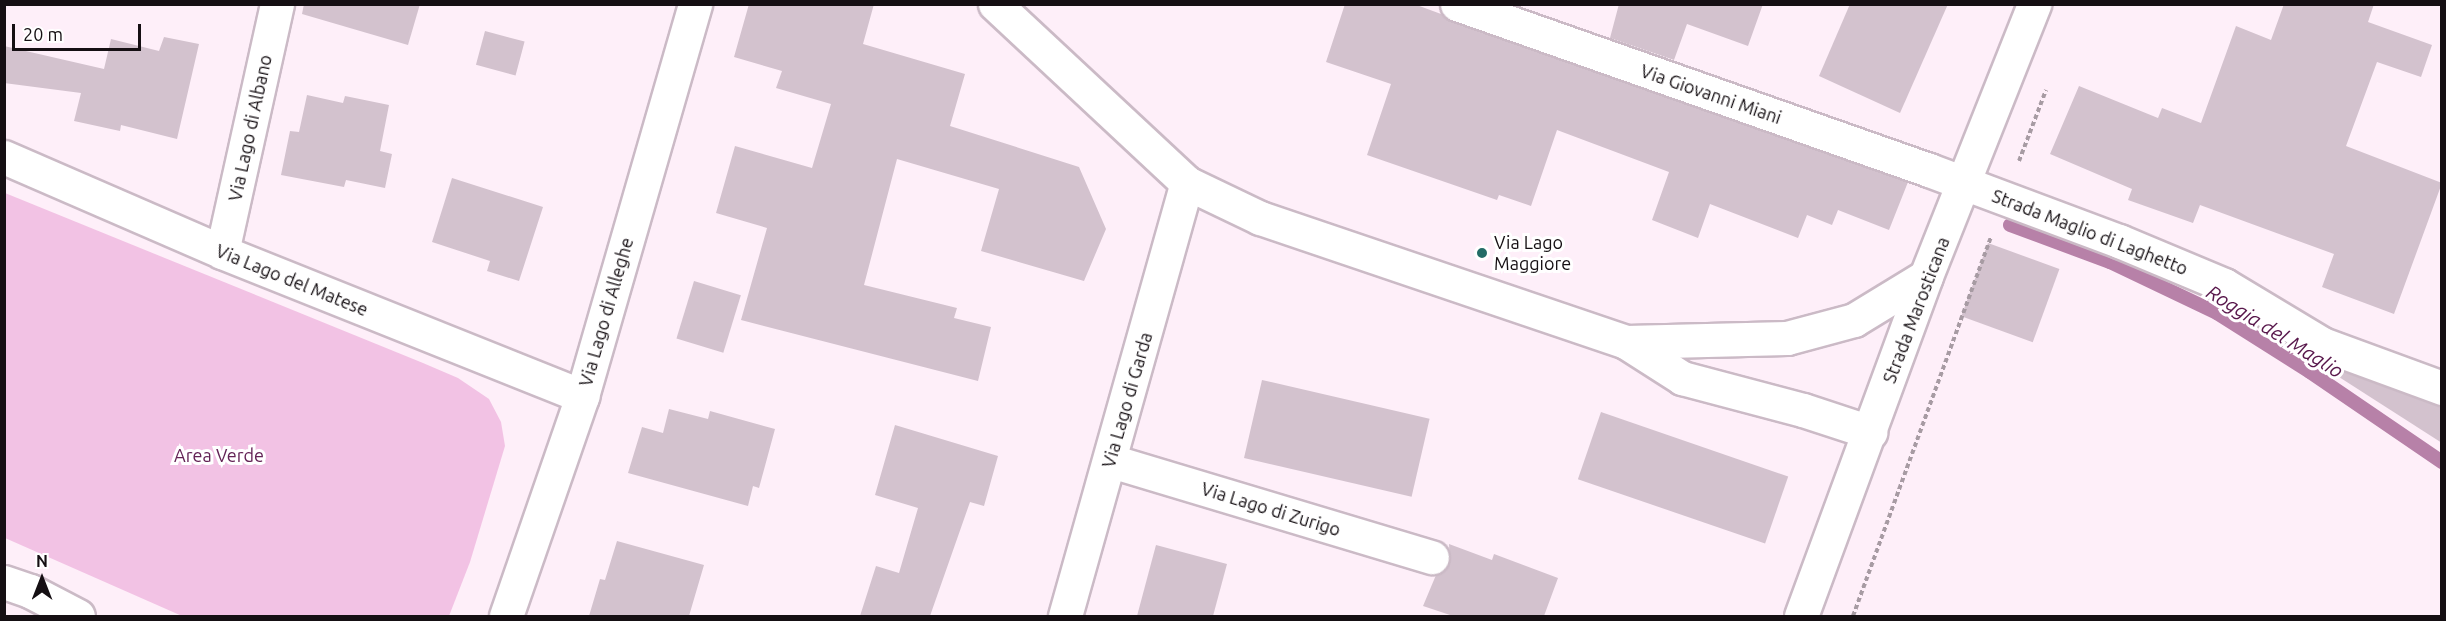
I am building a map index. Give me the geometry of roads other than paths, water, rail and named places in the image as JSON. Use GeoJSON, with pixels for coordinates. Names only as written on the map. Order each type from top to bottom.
{"type":"FeatureCollection","features":[{"type":"Feature","properties":{"kind":"street","name":"Via Lago di Albano"},"geometry":{"type":"LineString","coordinates":[[222,252],[277,4]]}},
{"type":"Feature","properties":{"kind":"street","name":"Via Lago di Alleghe"},"geometry":{"type":"LineString","coordinates":[[506,616],[582,396],[694,4]]}},
{"type":"Feature","properties":{"kind":"street"},"geometry":{"type":"LineString","coordinates":[[995,4],[1187,183],[1260,218],[1626,342],[1682,378],[1803,410],[1870,432]]}},
{"type":"Feature","properties":{"kind":"street","name":"Via Giovanni Miani"},"geometry":{"type":"LineString","coordinates":[[1457,4],[1964,183]]}},
{"type":"Feature","properties":{"kind":"street","name":"Strada Marosticana"},"geometry":{"type":"LineString","coordinates":[[1801,616],[1926,276],[2034,4]]}},
{"type":"Feature","properties":{"kind":"street","name":"Via Lago del Matese"},"geometry":{"type":"LineString","coordinates":[[4,157],[222,252],[582,396]]}},
{"type":"Feature","properties":{"kind":"street","name":"Via Lago di Garda"},"geometry":{"type":"LineString","coordinates":[[1065,616],[1111,461],[1187,183]]}},
{"type":"Feature","properties":{"kind":"street","name":"Strada Maglio di Laghetto"},"geometry":{"type":"LineString","coordinates":[[1964,183],[2119,241],[2224,285],[2322,344],[2442,388]]}},
{"type":"Feature","properties":{"kind":"street"},"geometry":{"type":"LineString","coordinates":[[1626,342],[1787,338],[1854,320],[1926,276]]}},
{"type":"Feature","properties":{"kind":"street","name":"Via Lago di Zurigo"},"geometry":{"type":"LineString","coordinates":[[1111,461],[1432,557]]}},
{"type":"Feature","properties":{"kind":"street"},"geometry":{"type":"LineString","coordinates":[[4,582],[30,591],[78,616]]}},
{"type":"Feature","properties":{"kind":"waterway","name":"Roggia del Maglio"},"geometry":{"type":"LineString","coordinates":[[2010,225],[2110,262],[2217,313],[2310,372],[2442,462]]}},
{"type":"Feature","properties":{"kind":"place","name":"Via Lago Maggiore"},"geometry":{"type":"Point","coordinates":[1482,253]}},
{"type":"Feature","properties":{"kind":"park label","name":"Area Verde"},"geometry":{"type":"Point","coordinates":[219,455]}}]}
